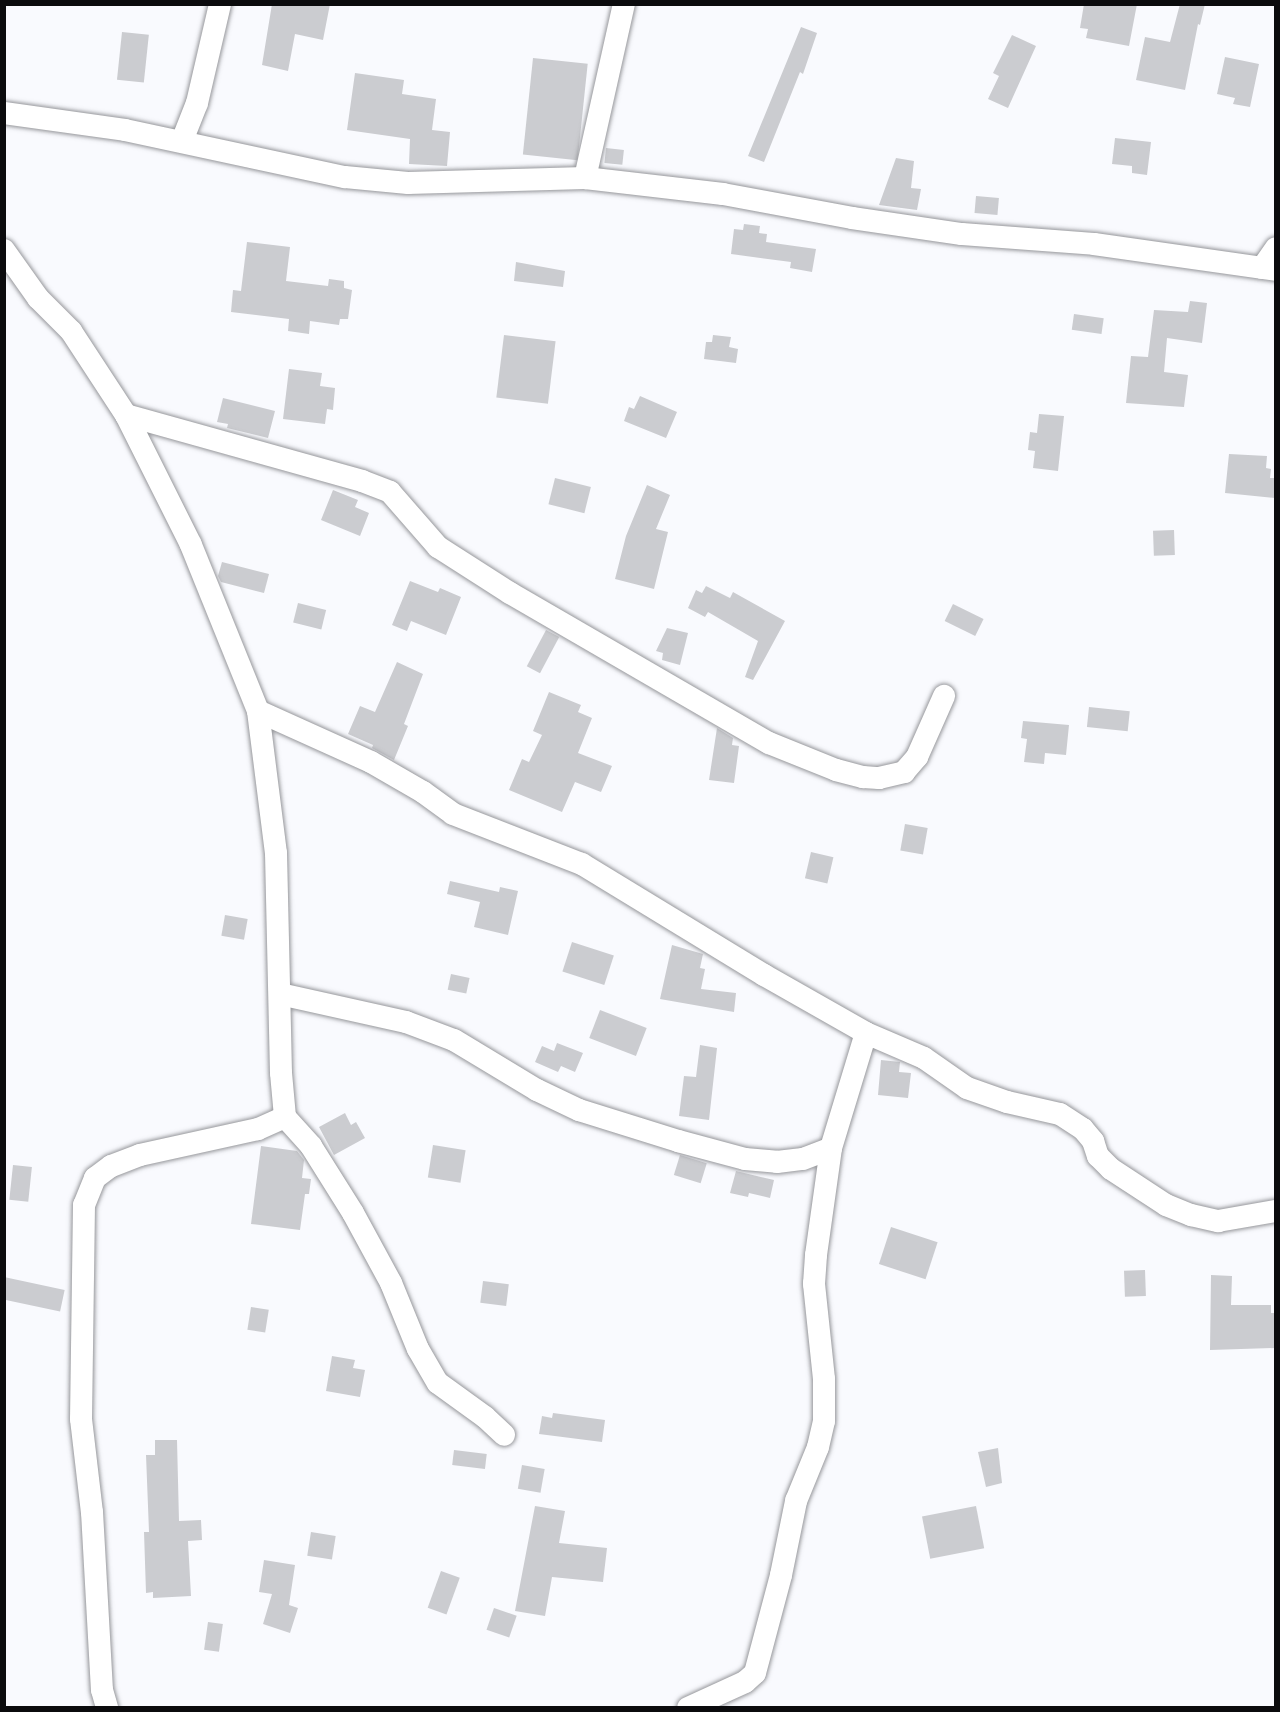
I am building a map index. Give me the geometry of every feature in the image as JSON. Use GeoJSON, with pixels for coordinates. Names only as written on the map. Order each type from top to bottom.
{"type":"FeatureCollection","features":[{"type":"Feature","properties":{"kind":"street"},"geometry":{"type":"LineString","coordinates":[[182,141],[196,103],[220,4]]}},
{"type":"Feature","properties":{"kind":"street"},"geometry":{"type":"LineString","coordinates":[[585,178],[624,4]]}},
{"type":"Feature","properties":{"kind":"street"},"geometry":{"type":"LineString","coordinates":[[4,113],[182,141],[345,177],[408,183],[585,178],[723,194],[852,219],[962,234],[1094,244],[1269,269],[1275,249]]}},
{"type":"Feature","properties":{"kind":"street"},"geometry":{"type":"LineString","coordinates":[[4,250],[38,298],[71,331],[126,415],[191,544],[258,711],[276,853],[279,994],[285,1117],[311,1146],[353,1213],[391,1283],[418,1349],[438,1383],[486,1417],[504,1435]]}},
{"type":"Feature","properties":{"kind":"street"},"geometry":{"type":"LineString","coordinates":[[126,415],[362,481],[390,492],[438,547],[510,592],[769,743],[836,770],[871,777],[904,772],[917,757],[944,696]]}},
{"type":"Feature","properties":{"kind":"street"},"geometry":{"type":"LineString","coordinates":[[258,711],[371,762],[423,792],[453,814],[582,864],[764,975],[866,1033],[924,1058],[981,1094],[1060,1114],[1083,1129],[1093,1142],[1098,1156],[1111,1169],[1166,1205],[1191,1215],[1218,1221],[1275,1211]]}},
{"type":"Feature","properties":{"kind":"street"},"geometry":{"type":"LineString","coordinates":[[279,994],[406,1022],[454,1040],[537,1090],[579,1110],[678,1141],[746,1159],[777,1162],[803,1159],[831,1148]]}},
{"type":"Feature","properties":{"kind":"street"},"geometry":{"type":"LineString","coordinates":[[688,1707],[746,1682],[756,1673],[781,1575],[796,1501],[818,1447],[824,1421],[824,1379],[814,1284],[831,1148],[866,1033]]}},
{"type":"Feature","properties":{"kind":"street"},"geometry":{"type":"LineString","coordinates":[[107,1707],[102,1690],[92,1512],[81,1419],[84,1205],[94,1178],[111,1166],[151,1153],[258,1129],[285,1117]]}},
{"type":"Feature","properties":{"kind":"building"},"geometry":{"type":"Polygon","coordinates":[[[272,4],[330,4],[323,40],[295,34],[288,71],[262,65],[272,4]]]}},
{"type":"Feature","properties":{"kind":"building"},"geometry":{"type":"Polygon","coordinates":[[[1084,4],[1137,4],[1129,46],[1086,38],[1088,29],[1080,28],[1084,4]]]}},
{"type":"Feature","properties":{"kind":"building"},"geometry":{"type":"Polygon","coordinates":[[[1180,4],[1205,4],[1200,25],[1198,24],[1185,90],[1136,80],[1145,37],[1170,42],[1180,4]]]}},
{"type":"Feature","properties":{"kind":"building"},"geometry":{"type":"Polygon","coordinates":[[[801,27],[817,33],[803,74],[800,72],[764,162],[748,156],[801,27]]]}},
{"type":"Feature","properties":{"kind":"building"},"geometry":{"type":"Polygon","coordinates":[[[122,32],[149,35],[144,83],[117,80],[122,32]]]}},
{"type":"Feature","properties":{"kind":"building"},"geometry":{"type":"Polygon","coordinates":[[[1012,35],[1036,46],[1008,108],[988,99],[999,76],[993,73],[1012,35]]]}},
{"type":"Feature","properties":{"kind":"building"},"geometry":{"type":"Polygon","coordinates":[[[1225,57],[1259,64],[1250,107],[1233,104],[1235,98],[1217,94],[1225,57]]]}},
{"type":"Feature","properties":{"kind":"building"},"geometry":{"type":"Polygon","coordinates":[[[533,58],[588,64],[578,160],[523,154],[533,58]]]}},
{"type":"Feature","properties":{"kind":"building"},"geometry":{"type":"Polygon","coordinates":[[[355,73],[404,80],[402,94],[436,99],[432,130],[450,132],[447,166],[409,164],[410,139],[347,130],[355,73]]]}},
{"type":"Feature","properties":{"kind":"building"},"geometry":{"type":"Polygon","coordinates":[[[1115,138],[1151,142],[1147,175],[1132,173],[1132,166],[1112,164],[1115,138]]]}},
{"type":"Feature","properties":{"kind":"building"},"geometry":{"type":"Polygon","coordinates":[[[606,148],[624,150],[622,165],[604,163],[606,148]]]}},
{"type":"Feature","properties":{"kind":"building"},"geometry":{"type":"Polygon","coordinates":[[[896,158],[914,161],[911,188],[921,189],[917,210],[879,205],[896,158]]]}},
{"type":"Feature","properties":{"kind":"building"},"geometry":{"type":"Polygon","coordinates":[[[976,196],[999,198],[997,215],[975,213],[976,196]]]}},
{"type":"Feature","properties":{"kind":"building"},"geometry":{"type":"Polygon","coordinates":[[[744,224],[760,226],[759,233],[767,234],[766,242],[816,249],[812,272],[790,268],[791,262],[731,254],[734,229],[743,230],[744,224]]]}},
{"type":"Feature","properties":{"kind":"building"},"geometry":{"type":"Polygon","coordinates":[[[247,242],[290,247],[286,281],[328,286],[329,279],[344,281],[344,288],[352,290],[348,319],[340,319],[339,325],[310,321],[309,334],[288,331],[289,319],[231,312],[233,290],[241,291],[247,242]]]}},
{"type":"Feature","properties":{"kind":"building"},"geometry":{"type":"Polygon","coordinates":[[[516,262],[565,271],[563,287],[514,281],[516,262]]]}},
{"type":"Feature","properties":{"kind":"building"},"geometry":{"type":"Polygon","coordinates":[[[1190,301],[1207,303],[1202,343],[1167,338],[1164,372],[1188,375],[1184,407],[1126,403],[1131,356],[1148,357],[1154,310],[1188,312],[1190,301]]]}},
{"type":"Feature","properties":{"kind":"building"},"geometry":{"type":"Polygon","coordinates":[[[1074,314],[1104,318],[1101,334],[1072,330],[1074,314]]]}},
{"type":"Feature","properties":{"kind":"building"},"geometry":{"type":"Polygon","coordinates":[[[504,335],[556,341],[548,404],[496,398],[504,335]]]}},
{"type":"Feature","properties":{"kind":"building"},"geometry":{"type":"Polygon","coordinates":[[[713,335],[731,337],[729,347],[738,349],[736,363],[704,359],[706,342],[712,342],[713,335]]]}},
{"type":"Feature","properties":{"kind":"building"},"geometry":{"type":"Polygon","coordinates":[[[289,369],[322,373],[320,386],[335,388],[333,410],[327,409],[325,424],[283,419],[289,369]]]}},
{"type":"Feature","properties":{"kind":"building"},"geometry":{"type":"Polygon","coordinates":[[[640,396],[677,412],[666,438],[624,421],[629,407],[634,409],[640,396]]]}},
{"type":"Feature","properties":{"kind":"building"},"geometry":{"type":"Polygon","coordinates":[[[223,398],[275,411],[268,438],[227,428],[228,424],[217,422],[223,398]]]}},
{"type":"Feature","properties":{"kind":"building"},"geometry":{"type":"Polygon","coordinates":[[[1039,414],[1064,416],[1058,471],[1033,468],[1035,451],[1028,450],[1030,432],[1037,433],[1039,414]]]}},
{"type":"Feature","properties":{"kind":"building"},"geometry":{"type":"Polygon","coordinates":[[[1229,454],[1267,456],[1266,468],[1271,469],[1270,478],[1275,478],[1275,498],[1225,493],[1229,454]]]}},
{"type":"Feature","properties":{"kind":"building"},"geometry":{"type":"Polygon","coordinates":[[[555,478],[591,487],[584,513],[548,504],[555,478]]]}},
{"type":"Feature","properties":{"kind":"building"},"geometry":{"type":"Polygon","coordinates":[[[647,485],[670,495],[656,529],[668,532],[654,589],[615,579],[626,536],[647,485]]]}},
{"type":"Feature","properties":{"kind":"building"},"geometry":{"type":"Polygon","coordinates":[[[333,490],[358,500],[355,507],[369,513],[360,536],[321,520],[333,490]]]}},
{"type":"Feature","properties":{"kind":"building"},"geometry":{"type":"Polygon","coordinates":[[[1174,530],[1175,555],[1154,556],[1153,531],[1174,530]]]}},
{"type":"Feature","properties":{"kind":"building"},"geometry":{"type":"Polygon","coordinates":[[[222,562],[269,574],[264,593],[221,582],[218,576],[222,562]]]}},
{"type":"Feature","properties":{"kind":"building"},"geometry":{"type":"Polygon","coordinates":[[[410,581],[438,592],[440,588],[461,597],[446,635],[411,621],[407,631],[392,625],[410,581]]]}},
{"type":"Feature","properties":{"kind":"building"},"geometry":{"type":"Polygon","coordinates":[[[706,586],[730,598],[733,592],[785,621],[753,680],[745,677],[758,641],[708,612],[705,617],[688,608],[696,590],[702,593],[706,586]]]}},
{"type":"Feature","properties":{"kind":"building"},"geometry":{"type":"Polygon","coordinates":[[[298,603],[326,610],[321,629],[293,622],[298,603]]]}},
{"type":"Feature","properties":{"kind":"building"},"geometry":{"type":"Polygon","coordinates":[[[953,604],[984,619],[975,636],[945,621],[953,604]]]}},
{"type":"Feature","properties":{"kind":"building"},"geometry":{"type":"Polygon","coordinates":[[[667,628],[688,633],[680,665],[662,660],[663,653],[656,651],[667,628]]]}},
{"type":"Feature","properties":{"kind":"building"},"geometry":{"type":"Polygon","coordinates":[[[546,630],[559,637],[540,673],[527,666],[546,630]]]}},
{"type":"Feature","properties":{"kind":"building"},"geometry":{"type":"Polygon","coordinates":[[[397,662],[423,674],[404,724],[408,726],[394,760],[372,748],[373,745],[348,734],[360,706],[375,712],[397,662]]]}},
{"type":"Feature","properties":{"kind":"building"},"geometry":{"type":"Polygon","coordinates":[[[549,692],[581,705],[578,712],[592,718],[578,753],[612,766],[601,792],[575,782],[562,812],[509,790],[522,759],[529,762],[542,735],[533,731],[549,692]]]}},
{"type":"Feature","properties":{"kind":"building"},"geometry":{"type":"Polygon","coordinates":[[[1089,707],[1130,711],[1128,731],[1087,727],[1089,707]]]}},
{"type":"Feature","properties":{"kind":"building"},"geometry":{"type":"Polygon","coordinates":[[[1023,721],[1069,725],[1066,755],[1045,753],[1044,764],[1024,762],[1027,739],[1021,738],[1023,721]]]}},
{"type":"Feature","properties":{"kind":"building"},"geometry":{"type":"Polygon","coordinates":[[[717,728],[733,738],[732,745],[739,746],[734,783],[709,780],[717,728]]]}},
{"type":"Feature","properties":{"kind":"building"},"geometry":{"type":"Polygon","coordinates":[[[905,824],[928,828],[923,855],[900,851],[905,824]]]}},
{"type":"Feature","properties":{"kind":"building"},"geometry":{"type":"Polygon","coordinates":[[[811,852],[833,857],[827,883],[805,878],[811,852]]]}},
{"type":"Feature","properties":{"kind":"building"},"geometry":{"type":"Polygon","coordinates":[[[450,881],[499,892],[500,887],[518,891],[508,935],[474,927],[480,902],[447,894],[450,881]]]}},
{"type":"Feature","properties":{"kind":"building"},"geometry":{"type":"Polygon","coordinates":[[[225,915],[248,919],[244,940],[221,936],[225,915]]]}},
{"type":"Feature","properties":{"kind":"building"},"geometry":{"type":"Polygon","coordinates":[[[572,942],[614,956],[604,985],[562,971],[572,942]]]}},
{"type":"Feature","properties":{"kind":"building"},"geometry":{"type":"Polygon","coordinates":[[[672,945],[703,954],[700,968],[705,969],[701,989],[736,993],[734,1012],[660,999],[672,945]]]}},
{"type":"Feature","properties":{"kind":"building"},"geometry":{"type":"Polygon","coordinates":[[[451,974],[470,978],[466,994],[448,990],[451,974]]]}},
{"type":"Feature","properties":{"kind":"building"},"geometry":{"type":"Polygon","coordinates":[[[600,1010],[647,1028],[636,1056],[589,1038],[600,1010]]]}},
{"type":"Feature","properties":{"kind":"building"},"geometry":{"type":"Polygon","coordinates":[[[557,1043],[583,1053],[575,1072],[561,1066],[558,1072],[535,1062],[542,1046],[554,1051],[557,1043]]]}},
{"type":"Feature","properties":{"kind":"building"},"geometry":{"type":"Polygon","coordinates":[[[700,1045],[717,1048],[709,1120],[679,1116],[684,1076],[696,1077],[700,1045]]]}},
{"type":"Feature","properties":{"kind":"building"},"geometry":{"type":"Polygon","coordinates":[[[881,1060],[900,1062],[899,1072],[911,1073],[908,1098],[878,1095],[881,1060]]]}},
{"type":"Feature","properties":{"kind":"building"},"geometry":{"type":"Polygon","coordinates":[[[345,1113],[351,1125],[356,1122],[365,1138],[334,1155],[319,1127],[345,1113]]]}},
{"type":"Feature","properties":{"kind":"building"},"geometry":{"type":"Polygon","coordinates":[[[433,1145],[466,1150],[460,1183],[428,1178],[433,1145]]]}},
{"type":"Feature","properties":{"kind":"building"},"geometry":{"type":"Polygon","coordinates":[[[261,1146],[297,1151],[304,1160],[302,1178],[311,1179],[309,1194],[305,1194],[300,1230],[251,1224],[261,1146]]]}},
{"type":"Feature","properties":{"kind":"building"},"geometry":{"type":"Polygon","coordinates":[[[680,1155],[707,1163],[701,1183],[674,1175],[680,1155]]]}},
{"type":"Feature","properties":{"kind":"building"},"geometry":{"type":"Polygon","coordinates":[[[13,1165],[32,1167],[28,1202],[9,1200],[13,1165]]]}},
{"type":"Feature","properties":{"kind":"building"},"geometry":{"type":"Polygon","coordinates":[[[736,1171],[774,1180],[770,1198],[749,1193],[748,1197],[730,1193],[736,1171]]]}},
{"type":"Feature","properties":{"kind":"building"},"geometry":{"type":"Polygon","coordinates":[[[891,1227],[938,1242],[926,1279],[879,1264],[891,1227]]]}},
{"type":"Feature","properties":{"kind":"building"},"geometry":{"type":"Polygon","coordinates":[[[1145,1270],[1146,1296],[1125,1297],[1124,1271],[1145,1270]]]}},
{"type":"Feature","properties":{"kind":"building"},"geometry":{"type":"Polygon","coordinates":[[[1211,1275],[1232,1276],[1231,1305],[1271,1305],[1271,1313],[1275,1313],[1275,1348],[1210,1350],[1211,1275]]]}},
{"type":"Feature","properties":{"kind":"building"},"geometry":{"type":"Polygon","coordinates":[[[4,1277],[65,1290],[60,1311],[4,1299],[4,1277]]]}},
{"type":"Feature","properties":{"kind":"building"},"geometry":{"type":"Polygon","coordinates":[[[483,1281],[509,1284],[506,1306],[480,1303],[483,1281]]]}},
{"type":"Feature","properties":{"kind":"building"},"geometry":{"type":"Polygon","coordinates":[[[251,1307],[269,1310],[265,1333],[247,1330],[251,1307]]]}},
{"type":"Feature","properties":{"kind":"building"},"geometry":{"type":"Polygon","coordinates":[[[332,1356],[355,1360],[353,1368],[365,1370],[360,1397],[326,1391],[332,1356]]]}},
{"type":"Feature","properties":{"kind":"building"},"geometry":{"type":"Polygon","coordinates":[[[553,1413],[605,1420],[602,1442],[539,1434],[542,1416],[552,1418],[553,1413]]]}},
{"type":"Feature","properties":{"kind":"building"},"geometry":{"type":"Polygon","coordinates":[[[155,1440],[177,1440],[179,1521],[201,1520],[202,1540],[188,1541],[191,1596],[153,1598],[153,1592],[146,1593],[144,1532],[149,1532],[146,1455],[155,1455],[155,1440]]]}},
{"type":"Feature","properties":{"kind":"building"},"geometry":{"type":"Polygon","coordinates":[[[998,1448],[1002,1483],[986,1487],[978,1452],[998,1448]]]}},
{"type":"Feature","properties":{"kind":"building"},"geometry":{"type":"Polygon","coordinates":[[[454,1450],[487,1454],[485,1469],[452,1465],[454,1450]]]}},
{"type":"Feature","properties":{"kind":"building"},"geometry":{"type":"Polygon","coordinates":[[[522,1465],[545,1469],[540,1493],[518,1489],[522,1465]]]}},
{"type":"Feature","properties":{"kind":"building"},"geometry":{"type":"Polygon","coordinates":[[[535,1506],[565,1511],[559,1543],[607,1548],[603,1582],[552,1577],[545,1616],[515,1611],[535,1506]]]}},
{"type":"Feature","properties":{"kind":"building"},"geometry":{"type":"Polygon","coordinates":[[[976,1506],[984,1548],[930,1559],[922,1516],[976,1506]]]}},
{"type":"Feature","properties":{"kind":"building"},"geometry":{"type":"Polygon","coordinates":[[[311,1532],[336,1536],[332,1560],[307,1556],[311,1532]]]}},
{"type":"Feature","properties":{"kind":"building"},"geometry":{"type":"Polygon","coordinates":[[[264,1560],[295,1565],[289,1605],[298,1608],[290,1633],[263,1624],[272,1594],[259,1592],[264,1560]]]}},
{"type":"Feature","properties":{"kind":"building"},"geometry":{"type":"Polygon","coordinates":[[[441,1571],[460,1578],[446,1614],[428,1608],[441,1571]]]}},
{"type":"Feature","properties":{"kind":"building"},"geometry":{"type":"Polygon","coordinates":[[[494,1608],[517,1616],[509,1638],[487,1630],[494,1608]]]}},
{"type":"Feature","properties":{"kind":"building"},"geometry":{"type":"Polygon","coordinates":[[[208,1622],[223,1624],[219,1652],[204,1650],[208,1622]]]}}]}
